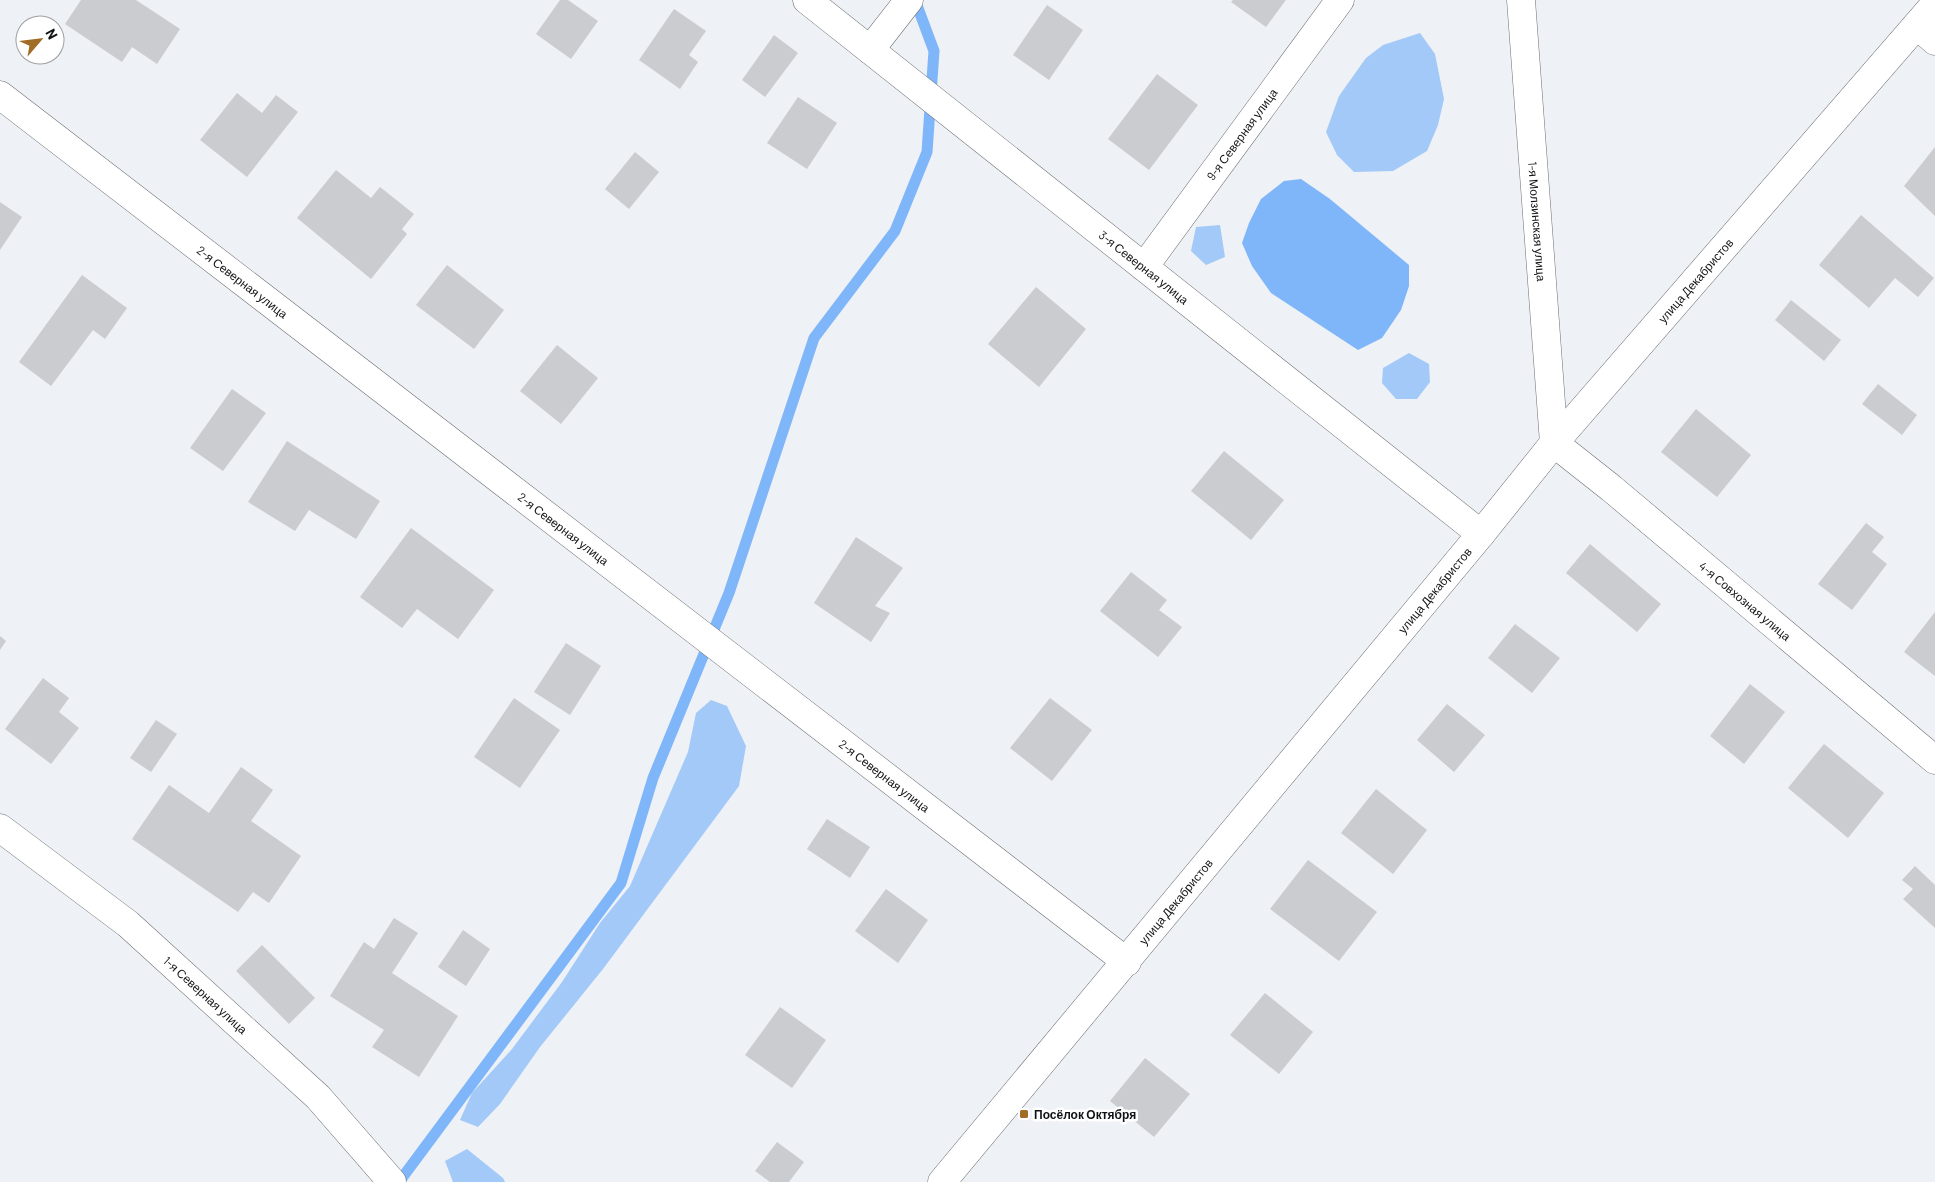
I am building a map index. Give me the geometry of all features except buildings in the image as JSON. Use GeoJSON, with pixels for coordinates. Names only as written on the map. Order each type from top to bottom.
{"type":"FeatureCollection","features":[{"type":"Feature","properties":{"kind":"main road","name":"3-я Северная улица"},"geometry":{"type":"LineString","coordinates":[[807,0],[1481,534]]}},
{"type":"Feature","properties":{"kind":"main road"},"geometry":{"type":"LineString","coordinates":[[870,50],[909,0]]}},
{"type":"Feature","properties":{"kind":"main road","name":"9-я Северная улица"},"geometry":{"type":"LineString","coordinates":[[1144,267],[1340,0]]}},
{"type":"Feature","properties":{"kind":"main road","name":"1-я Молзинская улица"},"geometry":{"type":"LineString","coordinates":[[1521,0],[1554,443]]}},
{"type":"Feature","properties":{"kind":"main road","name":"улица Декабристов"},"geometry":{"type":"LineString","coordinates":[[942,1182],[1127,962],[1554,443],[1926,33],[1935,4]]}},
{"type":"Feature","properties":{"kind":"main road","name":"2-я Северная улица"},"geometry":{"type":"LineString","coordinates":[[0,95],[1127,962]]}},
{"type":"Feature","properties":{"kind":"main road","name":"4-я Совхозная улица"},"geometry":{"type":"LineString","coordinates":[[1554,443],[1611,488],[1935,760]]}},
{"type":"Feature","properties":{"kind":"main road","name":"1-я Северная улица"},"geometry":{"type":"LineString","coordinates":[[0,828],[128,924],[318,1097],[392,1182]]}},
{"type":"Feature","properties":{"kind":"shaded area"},"geometry":{"type":"Polygon","coordinates":[[[1420,33],[1435,54],[1444,99],[1438,125],[1427,151],[1393,171],[1354,172],[1337,155],[1326,132],[1339,96],[1366,58],[1383,45],[1420,33]]]}},
{"type":"Feature","properties":{"kind":"shaded area"},"geometry":{"type":"Polygon","coordinates":[[[1301,179],[1330,199],[1409,265],[1409,286],[1401,310],[1382,338],[1358,350],[1271,293],[1252,266],[1242,243],[1249,223],[1261,199],[1284,181],[1301,179]]]}},
{"type":"Feature","properties":{"kind":"shaded area"},"geometry":{"type":"Polygon","coordinates":[[[1220,225],[1225,257],[1206,265],[1191,251],[1196,227],[1220,225]]]}},
{"type":"Feature","properties":{"kind":"shaded area"},"geometry":{"type":"Polygon","coordinates":[[[1409,353],[1429,364],[1430,382],[1417,399],[1396,399],[1382,383],[1383,368],[1409,353]]]}},
{"type":"Feature","properties":{"kind":"shaded area"},"geometry":{"type":"Polygon","coordinates":[[[711,700],[727,706],[746,746],[739,786],[603,969],[540,1047],[500,1104],[478,1127],[460,1120],[472,1093],[512,1049],[562,982],[600,923],[630,886],[688,752],[696,713],[711,700]]]}},
{"type":"Feature","properties":{"kind":"shaded area"},"geometry":{"type":"Polygon","coordinates":[[[467,1149],[503,1178],[505,1182],[453,1182],[445,1161],[467,1149]]]}},
{"type":"Feature","properties":{"kind":"waterway"},"geometry":{"type":"LineString","coordinates":[[399,1182],[621,883],[653,778],[729,593],[814,338],[895,231],[927,152],[934,51],[915,0]]}},
{"type":"Feature","properties":{"kind":"place","name":"Посёлок Октября"},"geometry":{"type":"Point","coordinates":[1024,1114]}}]}
